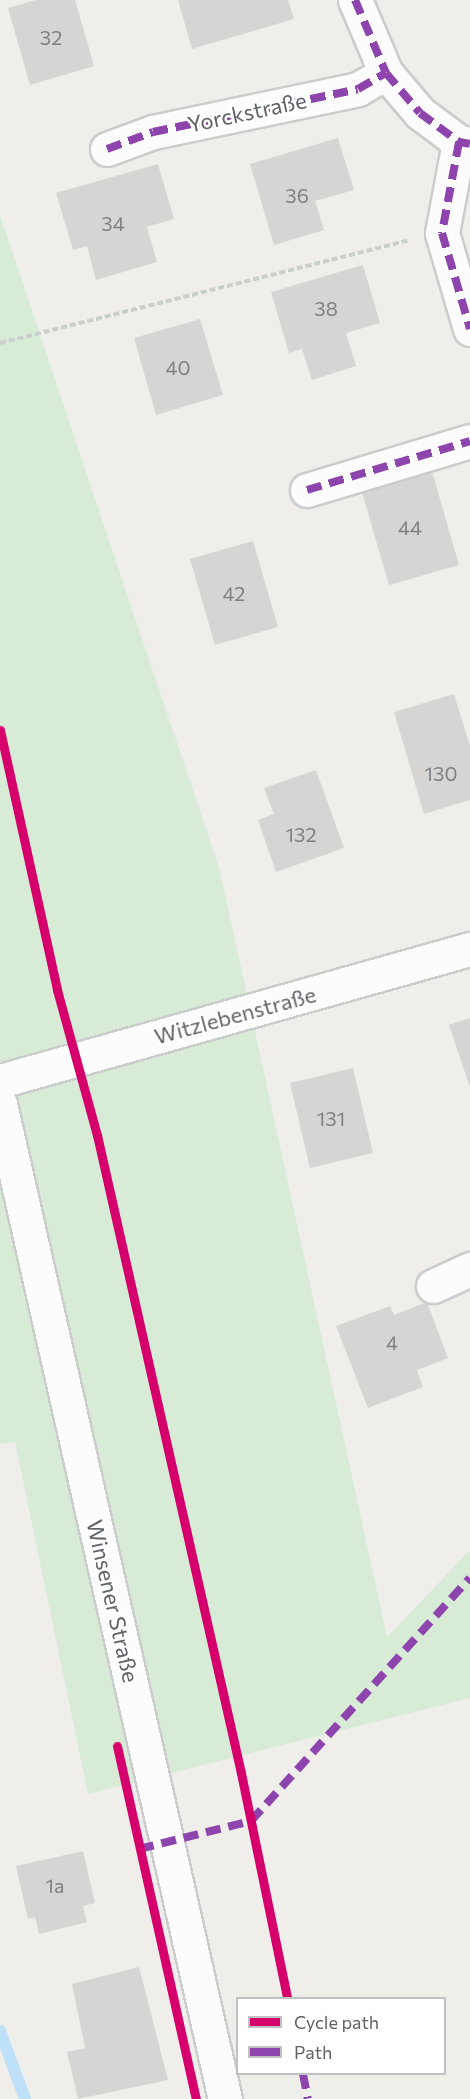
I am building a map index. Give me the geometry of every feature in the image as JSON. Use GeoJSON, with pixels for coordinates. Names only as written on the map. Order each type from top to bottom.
{"type":"FeatureCollection","features":[{"type":"Feature","properties":{"kind":"street"},"geometry":{"type":"LineString","coordinates":[[355,0],[386,73],[420,113],[465,143],[442,233],[470,329]]}},
{"type":"Feature","properties":{"kind":"street","name":"Yorckstraße"},"geometry":{"type":"LineString","coordinates":[[107,149],[153,132],[358,89],[386,73]]}},
{"type":"Feature","properties":{"kind":"street"},"geometry":{"type":"LineString","coordinates":[[307,490],[470,441]]}},
{"type":"Feature","properties":{"kind":"street","name":"Witzlebenstraße"},"geometry":{"type":"LineString","coordinates":[[0,1081],[470,948]]}},
{"type":"Feature","properties":{"kind":"street","name":"Winsener Straße"},"geometry":{"type":"LineString","coordinates":[[0,1104],[225,2099]]}},
{"type":"Feature","properties":{"kind":"street"},"geometry":{"type":"LineString","coordinates":[[433,1286],[470,1269]]}},
{"type":"Feature","properties":{"kind":"path"},"geometry":{"type":"LineString","coordinates":[[0,343],[442,233]]}},
{"type":"Feature","properties":{"kind":"green space"},"geometry":{"type":"Polygon","coordinates":[[[0,215],[220,871],[387,1637],[470,1550],[470,1698],[88,1794],[15,1442],[0,1444],[0,215]]]}},
{"type":"Feature","properties":{"kind":"building"},"geometry":{"type":"Polygon","coordinates":[[[36,0],[75,0],[94,66],[30,85],[8,8],[36,0]]]}},
{"type":"Feature","properties":{"kind":"building"},"geometry":{"type":"Polygon","coordinates":[[[178,0],[288,0],[294,19],[192,49],[178,0]]]}},
{"type":"Feature","properties":{"kind":"building"},"geometry":{"type":"Polygon","coordinates":[[[338,138],[354,190],[315,201],[324,230],[274,245],[250,164],[338,138]]]}},
{"type":"Feature","properties":{"kind":"building"},"geometry":{"type":"Polygon","coordinates":[[[158,164],[174,219],[147,227],[157,262],[96,280],[87,246],[73,250],[56,193],[158,164]]]}},
{"type":"Feature","properties":{"kind":"building"},"geometry":{"type":"Polygon","coordinates":[[[363,265],[380,323],[346,333],[356,366],[312,380],[302,349],[289,353],[271,292],[363,265]]]}},
{"type":"Feature","properties":{"kind":"building"},"geometry":{"type":"Polygon","coordinates":[[[200,319],[223,395],[156,415],[134,338],[200,319]]]}},
{"type":"Feature","properties":{"kind":"building"},"geometry":{"type":"Polygon","coordinates":[[[431,468],[459,565],[389,585],[361,489],[431,468]]]}},
{"type":"Feature","properties":{"kind":"building"},"geometry":{"type":"Polygon","coordinates":[[[253,541],[278,627],[215,645],[190,559],[253,541]]]}},
{"type":"Feature","properties":{"kind":"building"},"geometry":{"type":"Polygon","coordinates":[[[454,694],[470,746],[470,800],[424,814],[394,712],[454,694]]]}},
{"type":"Feature","properties":{"kind":"building"},"geometry":{"type":"Polygon","coordinates":[[[316,770],[344,848],[276,872],[258,820],[274,814],[264,788],[316,770]]]}},
{"type":"Feature","properties":{"kind":"building"},"geometry":{"type":"Polygon","coordinates":[[[470,1018],[470,1087],[449,1025],[470,1018]]]}},
{"type":"Feature","properties":{"kind":"building"},"geometry":{"type":"Polygon","coordinates":[[[353,1068],[373,1153],[310,1168],[290,1083],[353,1068]]]}},
{"type":"Feature","properties":{"kind":"building"},"geometry":{"type":"Polygon","coordinates":[[[427,1302],[448,1358],[417,1370],[423,1387],[368,1408],[336,1326],[390,1306],[394,1315],[427,1302]]]}},
{"type":"Feature","properties":{"kind":"building"},"geometry":{"type":"Polygon","coordinates":[[[83,1851],[95,1903],[83,1906],[87,1922],[39,1934],[35,1917],[28,1919],[16,1866],[83,1851]]]}},
{"type":"Feature","properties":{"kind":"building"},"geometry":{"type":"Polygon","coordinates":[[[139,1967],[168,2080],[78,2099],[67,2052],[85,2048],[72,1984],[139,1967]]]}},
{"type":"Feature","properties":{"kind":"waterway"},"geometry":{"type":"LineString","coordinates":[[0,2031],[25,2099]]}},
{"type":"Feature","properties":{"kind":"marked path"},"geometry":{"type":"LineString","coordinates":[[355,0],[386,73],[420,113],[459,142],[470,144]]}},
{"type":"Feature","properties":{"kind":"marked path"},"geometry":{"type":"LineString","coordinates":[[107,149],[153,132],[358,89],[386,73]]}},
{"type":"Feature","properties":{"kind":"marked path"},"geometry":{"type":"LineString","coordinates":[[459,142],[442,233],[470,329]]}},
{"type":"Feature","properties":{"kind":"marked path"},"geometry":{"type":"LineString","coordinates":[[307,490],[470,441]]}},
{"type":"Feature","properties":{"kind":"marked path"},"geometry":{"type":"LineString","coordinates":[[139,1849],[251,1821],[470,1578]]}},
{"type":"Feature","properties":{"kind":"marked path"},"geometry":{"type":"LineString","coordinates":[[303,2075],[308,2099]]}},
{"type":"Feature","properties":{"kind":"cycle path"},"geometry":{"type":"LineString","coordinates":[[0,730],[57,990],[97,1135],[241,1773],[287,1997]]}},
{"type":"Feature","properties":{"kind":"cycle path"},"geometry":{"type":"LineString","coordinates":[[117,1746],[196,2099]]}}]}
